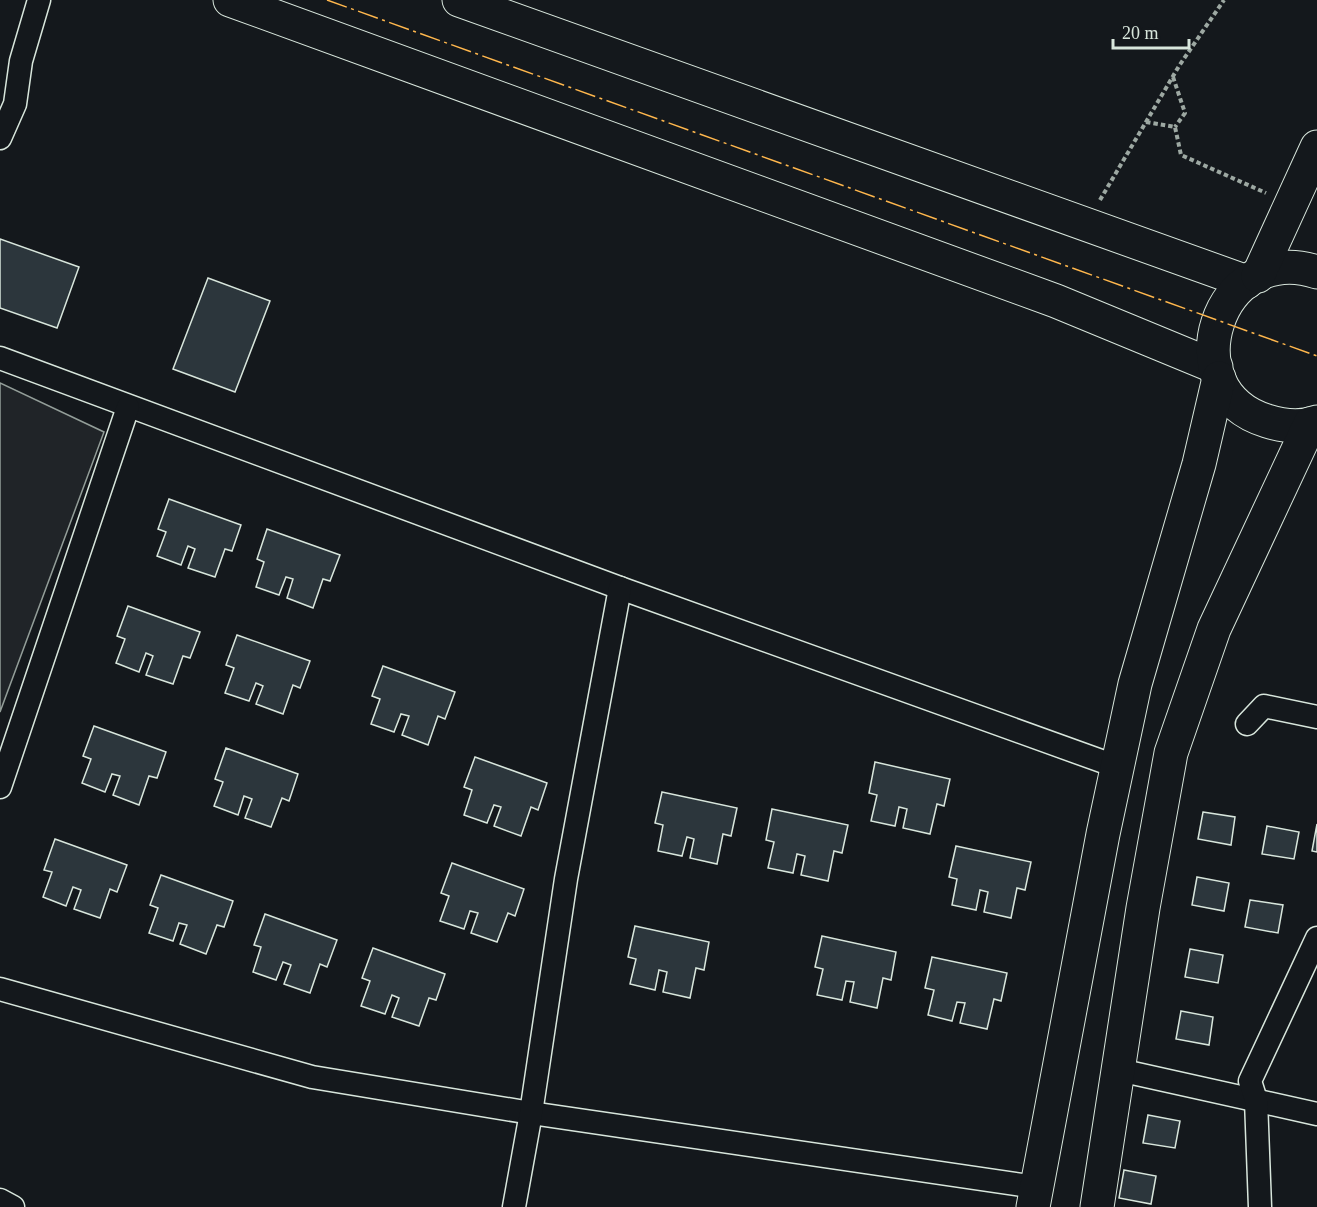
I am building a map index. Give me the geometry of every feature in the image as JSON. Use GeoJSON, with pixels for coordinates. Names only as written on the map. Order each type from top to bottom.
{"type":"FeatureCollection","features":[{"type":"Feature","properties":{"kind":"main road"},"geometry":{"type":"LineString","coordinates":[[230,0],[1056,301],[1217,373]]}},
{"type":"Feature","properties":{"kind":"main road"},"geometry":{"type":"LineString","coordinates":[[459,0],[1084,226],[1252,279]]}},
{"type":"Feature","properties":{"kind":"main road"},"geometry":{"type":"LineString","coordinates":[[1252,279],[1291,204],[1317,147]]}},
{"type":"Feature","properties":{"kind":"main road"},"geometry":{"type":"LineString","coordinates":[[1313,423],[1282,426],[1256,418],[1234,401],[1217,373],[1213,356],[1213,333],[1220,311],[1233,292],[1252,279],[1277,268],[1304,268],[1317,272]]}},
{"type":"Feature","properties":{"kind":"main road"},"geometry":{"type":"LineString","coordinates":[[1034,1197],[1135,684],[1199,464],[1217,373]]}},
{"type":"Feature","properties":{"kind":"main road"},"geometry":{"type":"LineString","coordinates":[[1097,1207],[1143,908],[1171,753],[1214,629],[1313,423]]}},
{"type":"Feature","properties":{"kind":"street"},"geometry":{"type":"LineString","coordinates":[[0,138],[15,104],[21,61],[39,0]]}},
{"type":"Feature","properties":{"kind":"street"},"geometry":{"type":"LineString","coordinates":[[0,358],[620,588],[1118,767]]}},
{"type":"Feature","properties":{"kind":"street"},"geometry":{"type":"LineString","coordinates":[[0,787],[128,407]]}},
{"type":"Feature","properties":{"kind":"street"},"geometry":{"type":"LineString","coordinates":[[514,1207],[531,1113],[566,879],[620,588]]}},
{"type":"Feature","properties":{"kind":"street"},"geometry":{"type":"LineString","coordinates":[[1247,724],[1264,706],[1317,717]]}},
{"type":"Feature","properties":{"kind":"street"},"geometry":{"type":"LineString","coordinates":[[1260,1207],[1256,1100],[1250,1081],[1317,938]]}},
{"type":"Feature","properties":{"kind":"street"},"geometry":{"type":"LineString","coordinates":[[0,989],[312,1077],[1034,1197]]}},
{"type":"Feature","properties":{"kind":"street"},"geometry":{"type":"LineString","coordinates":[[1119,1070],[1317,1114]]}},
{"type":"Feature","properties":{"kind":"street"},"geometry":{"type":"LineString","coordinates":[[0,1200],[14,1207]]}},
{"type":"Feature","properties":{"kind":"path"},"geometry":{"type":"LineString","coordinates":[[1084,226],[1173,76],[1224,0]]}},
{"type":"Feature","properties":{"kind":"path"},"geometry":{"type":"LineString","coordinates":[[1173,76],[1185,113],[1176,127],[1181,155],[1291,204]]}},
{"type":"Feature","properties":{"kind":"path"},"geometry":{"type":"LineString","coordinates":[[1146,122],[1176,127]]}},
{"type":"Feature","properties":{"kind":"shaded area"},"geometry":{"type":"Polygon","coordinates":[[[0,383],[104,432],[0,712],[0,383]]]}},
{"type":"Feature","properties":{"kind":"building"},"geometry":{"type":"Polygon","coordinates":[[[0,239],[79,267],[57,328],[0,308],[0,239]]]}},
{"type":"Feature","properties":{"kind":"building"},"geometry":{"type":"Polygon","coordinates":[[[208,278],[270,301],[235,392],[173,369],[208,278]]]}},
{"type":"Feature","properties":{"kind":"building"},"geometry":{"type":"Polygon","coordinates":[[[169,499],[241,525],[232,551],[225,549],[215,577],[188,568],[195,549],[188,546],[181,565],[157,556],[166,532],[158,529],[169,499]]]}},
{"type":"Feature","properties":{"kind":"building"},"geometry":{"type":"Polygon","coordinates":[[[267,529],[340,555],[330,581],[323,579],[313,608],[287,598],[293,579],[286,577],[279,595],[256,587],[264,562],[257,559],[267,529]]]}},
{"type":"Feature","properties":{"kind":"building"},"geometry":{"type":"Polygon","coordinates":[[[128,606],[200,632],[190,658],[183,656],[173,684],[146,675],[153,656],[146,653],[139,672],[116,663],[125,639],[117,636],[128,606]]]}},
{"type":"Feature","properties":{"kind":"building"},"geometry":{"type":"Polygon","coordinates":[[[237,635],[310,661],[300,688],[293,685],[283,714],[256,704],[263,686],[256,683],[249,701],[225,693],[234,668],[226,665],[237,635]]]}},
{"type":"Feature","properties":{"kind":"building"},"geometry":{"type":"Polygon","coordinates":[[[383,666],[455,692],[445,719],[438,716],[428,745],[402,735],[409,716],[401,714],[394,732],[371,724],[380,699],[372,696],[383,666]]]}},
{"type":"Feature","properties":{"kind":"building"},"geometry":{"type":"Polygon","coordinates":[[[94,726],[166,752],[157,778],[149,776],[139,805],[113,795],[120,776],[112,774],[105,792],[82,783],[91,759],[83,756],[94,726]]]}},
{"type":"Feature","properties":{"kind":"building"},"geometry":{"type":"Polygon","coordinates":[[[226,748],[298,774],[289,801],[282,798],[271,827],[245,818],[252,799],[244,796],[238,815],[214,806],[223,782],[215,779],[226,748]]]}},
{"type":"Feature","properties":{"kind":"building"},"geometry":{"type":"Polygon","coordinates":[[[475,757],[547,783],[538,810],[531,807],[521,836],[494,826],[501,807],[494,805],[487,823],[464,815],[472,790],[464,787],[475,757]]]}},
{"type":"Feature","properties":{"kind":"building"},"geometry":{"type":"Polygon","coordinates":[[[875,762],[950,779],[944,806],[937,804],[930,834],[903,828],[907,809],[899,807],[895,826],[871,821],[877,795],[869,793],[875,762]]]}},
{"type":"Feature","properties":{"kind":"building"},"geometry":{"type":"Polygon","coordinates":[[[662,792],[737,808],[731,836],[723,834],[717,864],[690,858],[694,839],[687,837],[682,856],[658,851],[663,825],[655,823],[662,792]]]}},
{"type":"Feature","properties":{"kind":"building"},"geometry":{"type":"Polygon","coordinates":[[[772,809],[848,825],[842,853],[834,851],[828,881],[801,875],[805,856],[797,854],[793,873],[768,868],[774,842],[766,840],[772,809]]]}},
{"type":"Feature","properties":{"kind":"building"},"geometry":{"type":"Polygon","coordinates":[[[1203,812],[1235,817],[1231,845],[1198,839],[1203,812]]]}},
{"type":"Feature","properties":{"kind":"building"},"geometry":{"type":"Polygon","coordinates":[[[1317,824],[1317,852],[1312,851],[1317,824]]]}},
{"type":"Feature","properties":{"kind":"building"},"geometry":{"type":"Polygon","coordinates":[[[1267,826],[1299,832],[1294,859],[1262,854],[1267,826]]]}},
{"type":"Feature","properties":{"kind":"building"},"geometry":{"type":"Polygon","coordinates":[[[55,839],[127,865],[117,892],[110,889],[100,918],[74,909],[81,890],[73,887],[66,906],[43,897],[52,872],[44,870],[55,839]]]}},
{"type":"Feature","properties":{"kind":"building"},"geometry":{"type":"Polygon","coordinates":[[[956,846],[1031,862],[1025,890],[1017,888],[1011,918],[984,912],[988,892],[980,890],[976,910],[952,905],[957,879],[949,877],[956,846]]]}},
{"type":"Feature","properties":{"kind":"building"},"geometry":{"type":"Polygon","coordinates":[[[452,863],[524,889],[515,916],[508,913],[497,942],[471,933],[478,913],[470,911],[464,929],[440,921],[449,896],[441,893],[452,863]]]}},
{"type":"Feature","properties":{"kind":"building"},"geometry":{"type":"Polygon","coordinates":[[[161,875],[233,901],[224,927],[217,925],[206,954],[180,944],[187,925],[179,923],[173,941],[149,933],[158,908],[150,905],[161,875]]]}},
{"type":"Feature","properties":{"kind":"building"},"geometry":{"type":"Polygon","coordinates":[[[1197,877],[1229,883],[1224,911],[1192,905],[1197,877]]]}},
{"type":"Feature","properties":{"kind":"building"},"geometry":{"type":"Polygon","coordinates":[[[1250,900],[1283,905],[1278,933],[1245,927],[1250,900]]]}},
{"type":"Feature","properties":{"kind":"building"},"geometry":{"type":"Polygon","coordinates":[[[265,914],[337,940],[327,967],[320,964],[310,993],[284,984],[291,965],[283,962],[276,980],[253,972],[261,947],[254,945],[265,914]]]}},
{"type":"Feature","properties":{"kind":"building"},"geometry":{"type":"Polygon","coordinates":[[[635,926],[709,942],[704,970],[696,968],[690,998],[663,992],[667,972],[659,970],[655,990],[630,984],[636,959],[628,957],[635,926]]]}},
{"type":"Feature","properties":{"kind":"building"},"geometry":{"type":"Polygon","coordinates":[[[822,936],[896,952],[891,980],[883,978],[877,1008],[850,1002],[854,982],[846,981],[842,1000],[817,995],[823,969],[815,967],[822,936]]]}},
{"type":"Feature","properties":{"kind":"building"},"geometry":{"type":"Polygon","coordinates":[[[373,948],[445,974],[436,1000],[429,998],[419,1026],[392,1017],[399,998],[392,995],[385,1014],[361,1006],[370,981],[362,978],[373,948]]]}},
{"type":"Feature","properties":{"kind":"building"},"geometry":{"type":"Polygon","coordinates":[[[1190,949],[1223,955],[1218,983],[1185,977],[1190,949]]]}},
{"type":"Feature","properties":{"kind":"building"},"geometry":{"type":"Polygon","coordinates":[[[932,957],[1007,973],[1001,1001],[994,999],[987,1029],[960,1023],[965,1003],[957,1002],[952,1021],[928,1015],[934,990],[925,988],[932,957]]]}},
{"type":"Feature","properties":{"kind":"building"},"geometry":{"type":"Polygon","coordinates":[[[1181,1011],[1213,1017],[1209,1045],[1176,1039],[1181,1011]]]}},
{"type":"Feature","properties":{"kind":"building"},"geometry":{"type":"Polygon","coordinates":[[[1148,1115],[1180,1121],[1175,1148],[1143,1143],[1148,1115]]]}},
{"type":"Feature","properties":{"kind":"building"},"geometry":{"type":"Polygon","coordinates":[[[1124,1170],[1156,1176],[1151,1204],[1119,1198],[1124,1170]]]}},
{"type":"Feature","properties":{"kind":"power"},"geometry":{"type":"LineString","coordinates":[[327,0],[1317,356]]}}]}
